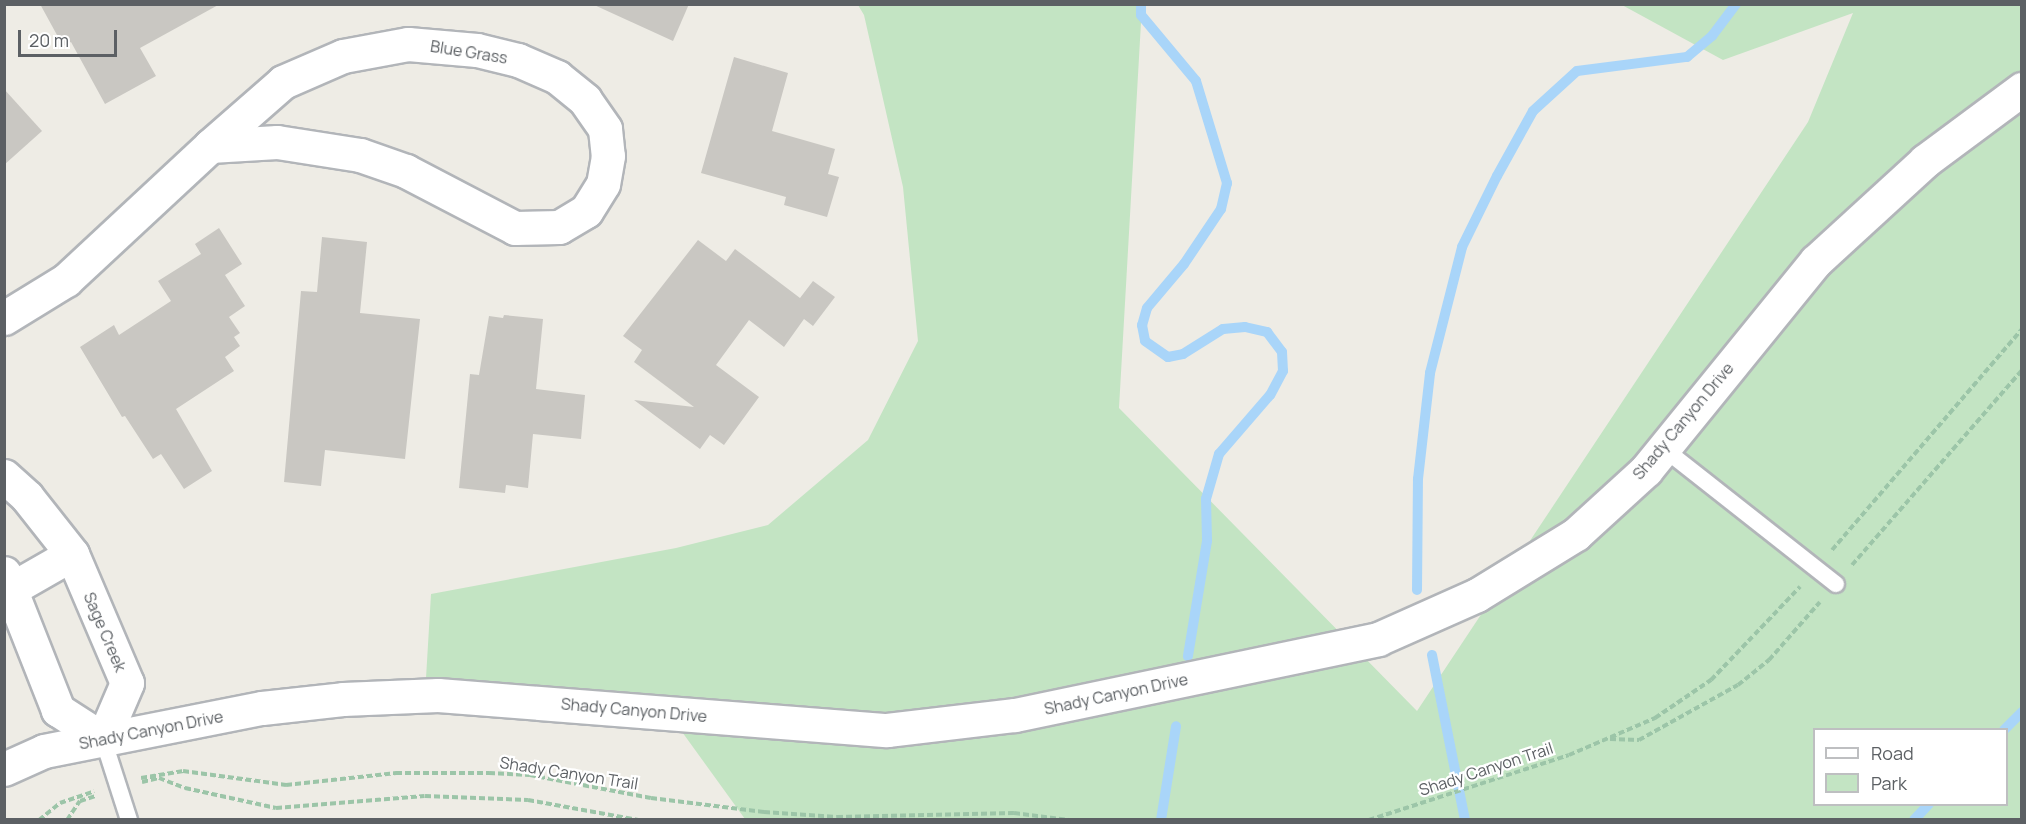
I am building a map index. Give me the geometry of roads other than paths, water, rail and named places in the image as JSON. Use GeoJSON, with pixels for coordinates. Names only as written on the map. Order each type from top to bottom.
{"type":"FeatureCollection","features":[{"type":"Feature","properties":{"kind":"street","name":"Blue Grass"},"geometry":{"type":"LineString","coordinates":[[4,318],[66,280],[210,146],[284,82],[343,56],[408,44],[477,50],[518,60],[557,77],[585,100],[605,129],[608,156],[603,183],[586,211],[559,227],[515,228],[406,171],[360,155],[277,142],[210,146]]}},
{"type":"Feature","properties":{"kind":"street","name":"Shady Canyon Drive"},"geometry":{"type":"LineString","coordinates":[[4,769],[44,751],[262,708],[343,699],[426,696],[887,730],[1015,715],[1378,639],[1477,595],[1576,534],[1646,470],[1816,261],[1925,161],[2022,89]]}},
{"type":"Feature","properties":{"kind":"street","name":"Sage Creek"},"geometry":{"type":"LineString","coordinates":[[4,476],[27,497],[72,554],[127,683],[103,739]]}},
{"type":"Feature","properties":{"kind":"street"},"geometry":{"type":"LineString","coordinates":[[72,554],[8,581],[58,710],[103,739]]}},
{"type":"Feature","properties":{"kind":"lane"},"geometry":{"type":"LineString","coordinates":[[1663,448],[1836,584]]}},
{"type":"Feature","properties":{"kind":"lane"},"geometry":{"type":"LineString","coordinates":[[103,739],[120,785],[129,819]]}},
{"type":"Feature","properties":{"kind":"waterway"},"geometry":{"type":"LineString","coordinates":[[1141,4],[1141,15],[1196,81],[1227,183],[1221,209],[1184,264],[1147,308],[1142,325],[1145,341],[1168,357],[1183,354],[1223,329],[1245,327],[1267,332],[1282,352],[1283,371],[1270,395],[1219,454],[1206,499],[1207,541],[1188,656]]}},
{"type":"Feature","properties":{"kind":"waterway"},"geometry":{"type":"LineString","coordinates":[[1417,590],[1418,479],[1430,373],[1462,247],[1497,176],[1533,111],[1577,71],[1687,57],[1712,36],[1736,4]]}},
{"type":"Feature","properties":{"kind":"waterway"},"geometry":{"type":"LineString","coordinates":[[1432,655],[1465,820]]}},
{"type":"Feature","properties":{"kind":"waterway"},"geometry":{"type":"LineString","coordinates":[[2006,728],[2022,712]]}},
{"type":"Feature","properties":{"kind":"waterway"},"geometry":{"type":"LineString","coordinates":[[1161,820],[1176,726]]}},
{"type":"Feature","properties":{"kind":"waterway"},"geometry":{"type":"LineString","coordinates":[[1914,820],[1927,806]]}}]}
